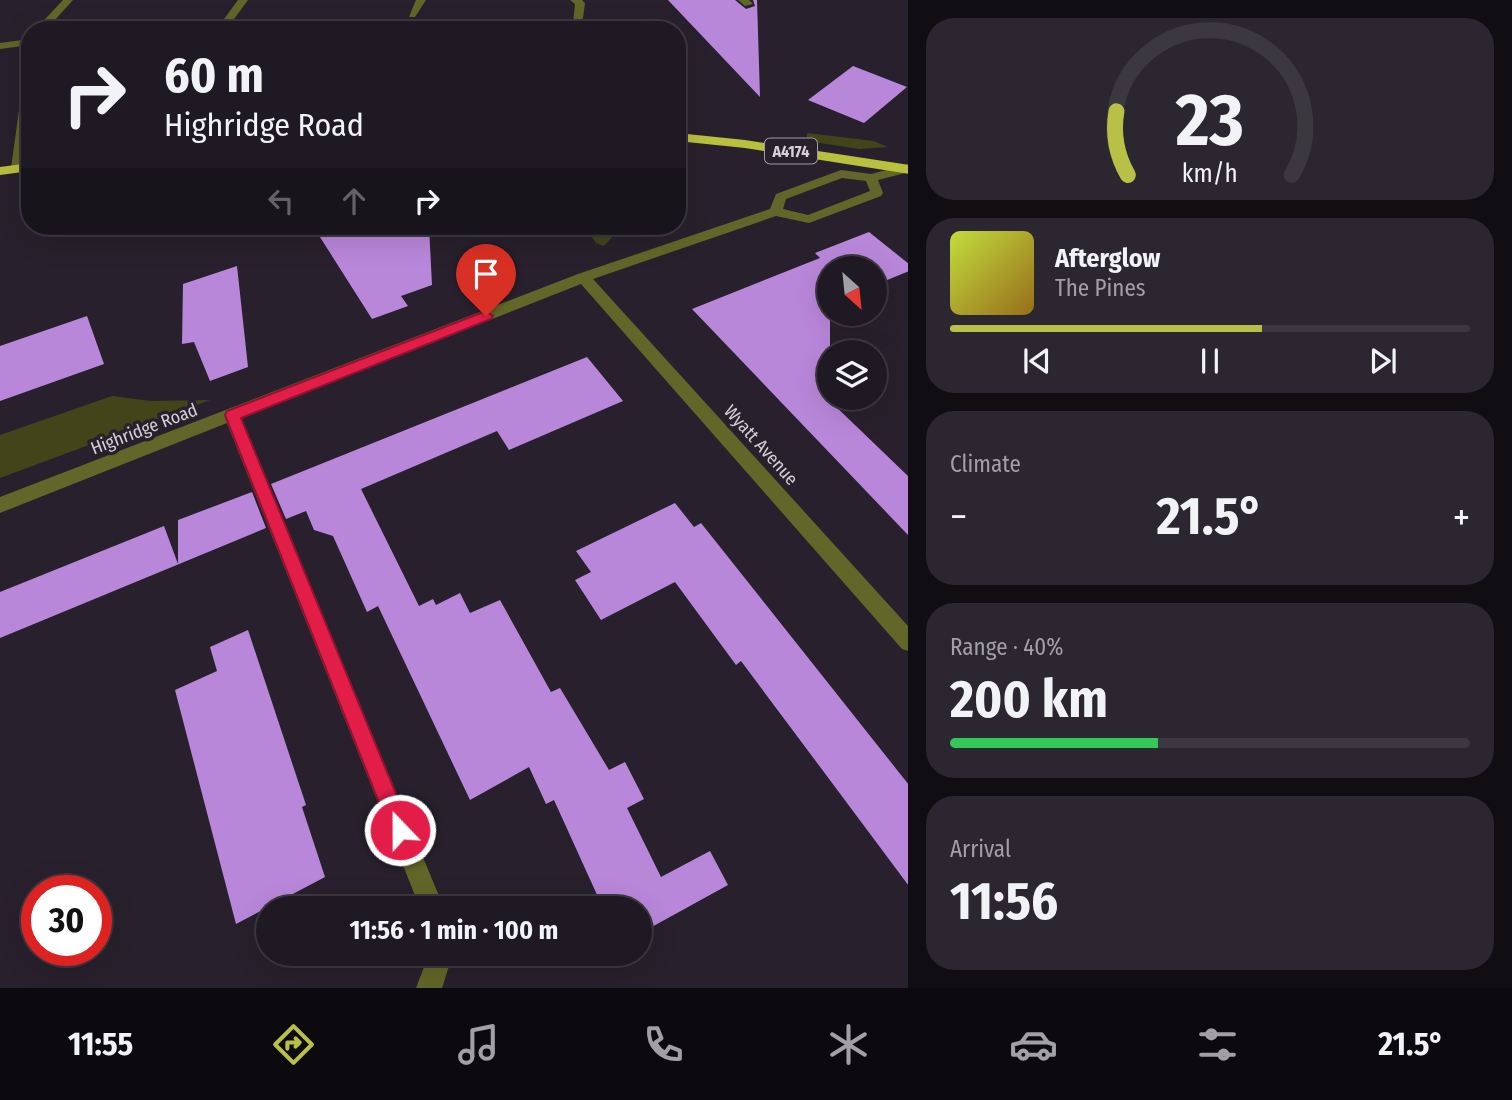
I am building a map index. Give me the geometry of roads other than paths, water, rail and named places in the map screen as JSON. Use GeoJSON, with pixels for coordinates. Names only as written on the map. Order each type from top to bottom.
{"type":"FeatureCollection","features":[{"type":"Feature","properties":{"kind":"highway","name":"A4174"},"geometry":{"type":"LineString","coordinates":[[686,138],[907,167]]}},
{"type":"Feature","properties":{"kind":"highway"},"geometry":{"type":"LineString","coordinates":[[0,171],[21,168]]}},
{"type":"Feature","properties":{"kind":"street"},"geometry":{"type":"LineString","coordinates":[[48,21],[68,0]]}},
{"type":"Feature","properties":{"kind":"street"},"geometry":{"type":"LineString","coordinates":[[228,21],[243,0]]}},
{"type":"Feature","properties":{"kind":"street"},"geometry":{"type":"LineString","coordinates":[[412,15],[421,0]]}},
{"type":"Feature","properties":{"kind":"street"},"geometry":{"type":"LineString","coordinates":[[575,0],[580,4],[578,21]]}},
{"type":"Feature","properties":{"kind":"street"},"geometry":{"type":"LineString","coordinates":[[0,46],[21,43]]}},
{"type":"Feature","properties":{"kind":"street","name":"Highridge Road"},"geometry":{"type":"LineString","coordinates":[[0,505],[583,277],[775,212],[780,197],[830,178],[841,174],[871,178],[907,167]]}},
{"type":"Feature","properties":{"kind":"street"},"geometry":{"type":"LineString","coordinates":[[775,212],[809,219],[877,193],[871,178]]}},
{"type":"Feature","properties":{"kind":"street","name":"Wyatt Avenue"},"geometry":{"type":"LineString","coordinates":[[583,277],[908,642]]}},
{"type":"Feature","properties":{"kind":"street"},"geometry":{"type":"LineString","coordinates":[[232,415],[427,896]]}},
{"type":"Feature","properties":{"kind":"street"},"geometry":{"type":"LineString","coordinates":[[429,988],[437,966]]}}]}
